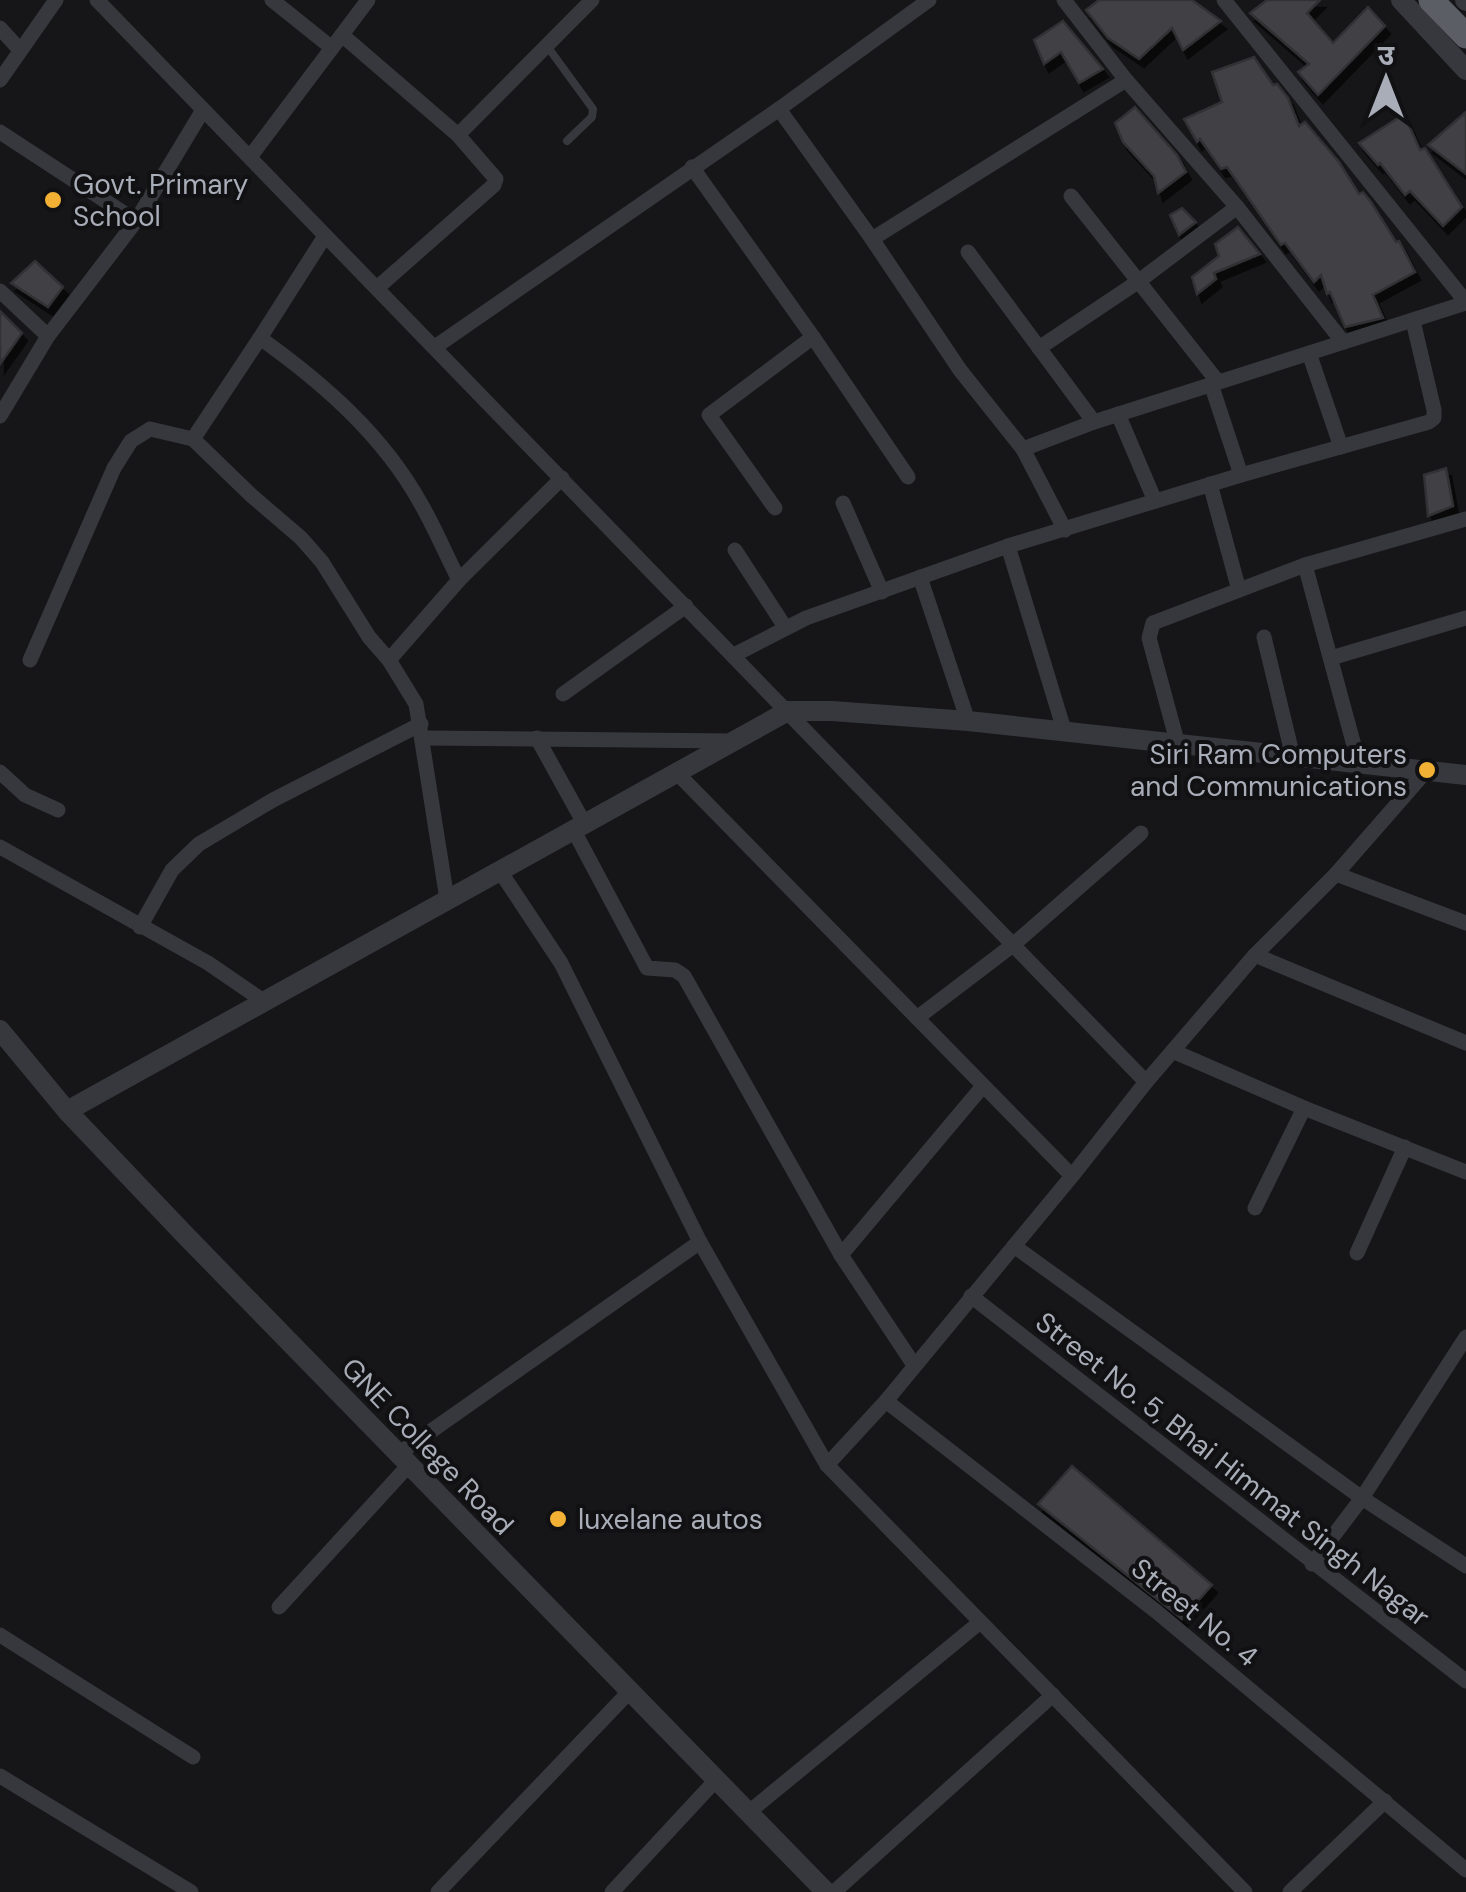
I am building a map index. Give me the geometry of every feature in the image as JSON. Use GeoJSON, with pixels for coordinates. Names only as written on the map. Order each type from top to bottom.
{"type":"FeatureCollection","features":[{"type":"Feature","properties":{"kind":"highway"},"geometry":{"type":"LineString","coordinates":[[1431,0],[1466,36]]}},
{"type":"Feature","properties":{"kind":"street"},"geometry":{"type":"LineString","coordinates":[[0,80],[56,0]]}},
{"type":"Feature","properties":{"kind":"street"},"geometry":{"type":"LineString","coordinates":[[97,0],[1146,1082]]}},
{"type":"Feature","properties":{"kind":"street"},"geometry":{"type":"LineString","coordinates":[[272,0],[337,42],[458,135],[494,172],[494,184],[377,288]]}},
{"type":"Feature","properties":{"kind":"street"},"geometry":{"type":"LineString","coordinates":[[250,157],[368,0]]}},
{"type":"Feature","properties":{"kind":"street"},"geometry":{"type":"LineString","coordinates":[[458,135],[592,0]]}},
{"type":"Feature","properties":{"kind":"street"},"geometry":{"type":"LineString","coordinates":[[434,347],[779,109],[929,0]]}},
{"type":"Feature","properties":{"kind":"street"},"geometry":{"type":"LineString","coordinates":[[1064,0],[1126,80],[1237,207],[1343,342]]}},
{"type":"Feature","properties":{"kind":"street"},"geometry":{"type":"LineString","coordinates":[[1023,449],[1118,414],[1466,302],[1224,0]]}},
{"type":"Feature","properties":{"kind":"street"},"geometry":{"type":"LineString","coordinates":[[1402,0],[1466,70]]}},
{"type":"Feature","properties":{"kind":"street"},"geometry":{"type":"LineString","coordinates":[[0,28],[20,50]]}},
{"type":"Feature","properties":{"kind":"street"},"geometry":{"type":"LineString","coordinates":[[872,239],[1126,80]]}},
{"type":"Feature","properties":{"kind":"street"},"geometry":{"type":"LineString","coordinates":[[779,109],[960,370],[1023,449],[1065,530]]}},
{"type":"Feature","properties":{"kind":"street"},"geometry":{"type":"LineString","coordinates":[[0,416],[48,336],[136,221],[203,110]]}},
{"type":"Feature","properties":{"kind":"street"},"geometry":{"type":"LineString","coordinates":[[0,132],[136,221]]}},
{"type":"Feature","properties":{"kind":"street"},"geometry":{"type":"LineString","coordinates":[[692,168],[908,477]]}},
{"type":"Feature","properties":{"kind":"street"},"geometry":{"type":"LineString","coordinates":[[1071,196],[1214,383],[1241,474]]}},
{"type":"Feature","properties":{"kind":"street"},"geometry":{"type":"LineString","coordinates":[[1039,348],[1139,281],[1237,207]]}},
{"type":"Feature","properties":{"kind":"street"},"geometry":{"type":"LineString","coordinates":[[192,439],[325,236]]}},
{"type":"Feature","properties":{"kind":"street"},"geometry":{"type":"LineString","coordinates":[[968,252],[1094,422]]}},
{"type":"Feature","properties":{"kind":"street"},"geometry":{"type":"LineString","coordinates":[[0,291],[48,336]]}},
{"type":"Feature","properties":{"kind":"street"},"geometry":{"type":"LineString","coordinates":[[734,655],[785,627],[1008,546],[1241,474],[1429,422],[1434,418],[1413,320]]}},
{"type":"Feature","properties":{"kind":"street"},"geometry":{"type":"LineString","coordinates":[[775,508],[709,414],[812,337]]}},
{"type":"Feature","properties":{"kind":"street"},"geometry":{"type":"LineString","coordinates":[[260,338],[355,415],[392,459],[420,502],[459,580]]}},
{"type":"Feature","properties":{"kind":"street"},"geometry":{"type":"LineString","coordinates":[[1309,353],[1341,446]]}},
{"type":"Feature","properties":{"kind":"street"},"geometry":{"type":"LineString","coordinates":[[1118,414],[1155,501]]}},
{"type":"Feature","properties":{"kind":"street"},"geometry":{"type":"LineString","coordinates":[[30,660],[114,468],[131,441],[150,428],[192,439],[302,538],[416,704],[446,899]]}},
{"type":"Feature","properties":{"kind":"street"},"geometry":{"type":"LineString","coordinates":[[389,660],[459,580],[562,478]]}},
{"type":"Feature","properties":{"kind":"street"},"geometry":{"type":"LineString","coordinates":[[1210,484],[1239,590]]}},
{"type":"Feature","properties":{"kind":"street"},"geometry":{"type":"LineString","coordinates":[[843,503],[882,592]]}},
{"type":"Feature","properties":{"kind":"street"},"geometry":{"type":"LineString","coordinates":[[1178,745],[1149,638],[1150,628],[1160,619],[1306,566],[1466,519]]}},
{"type":"Feature","properties":{"kind":"street"},"geometry":{"type":"LineString","coordinates":[[1008,546],[1066,734]]}},
{"type":"Feature","properties":{"kind":"street"},"geometry":{"type":"LineString","coordinates":[[735,550],[785,627]]}},
{"type":"Feature","properties":{"kind":"street"},"geometry":{"type":"LineString","coordinates":[[1306,566],[1359,764]]}},
{"type":"Feature","properties":{"kind":"street"},"geometry":{"type":"LineString","coordinates":[[920,577],[968,721]]}},
{"type":"Feature","properties":{"kind":"street"},"geometry":{"type":"LineString","coordinates":[[563,694],[686,606]]}},
{"type":"Feature","properties":{"kind":"street"},"geometry":{"type":"LineString","coordinates":[[1331,658],[1466,618]]}},
{"type":"Feature","properties":{"kind":"street"},"geometry":{"type":"LineString","coordinates":[[1264,637],[1293,756]]}},
{"type":"Feature","properties":{"kind":"street"},"geometry":{"type":"LineString","coordinates":[[67,1111],[788,711],[832,710],[968,721],[1466,775]]}},
{"type":"Feature","properties":{"kind":"street"},"geometry":{"type":"LineString","coordinates":[[140,926],[172,870],[200,844],[273,800],[422,731],[537,738],[732,741]]}},
{"type":"Feature","properties":{"kind":"street"},"geometry":{"type":"LineString","coordinates":[[537,738],[646,968],[674,970],[684,976],[841,1254],[914,1366]]}},
{"type":"Feature","properties":{"kind":"street"},"geometry":{"type":"LineString","coordinates":[[827,1465],[886,1401],[1146,1082],[1255,956],[1336,874],[1427,770]]}},
{"type":"Feature","properties":{"kind":"street"},"geometry":{"type":"LineString","coordinates":[[0,772],[26,795],[58,810]]}},
{"type":"Feature","properties":{"kind":"street"},"geometry":{"type":"LineString","coordinates":[[677,774],[1072,1176]]}},
{"type":"Feature","properties":{"kind":"street"},"geometry":{"type":"LineString","coordinates":[[917,1018],[1014,944],[1141,832]]}},
{"type":"Feature","properties":{"kind":"street"},"geometry":{"type":"LineString","coordinates":[[0,847],[208,963],[262,1000]]}},
{"type":"Feature","properties":{"kind":"street"},"geometry":{"type":"LineString","coordinates":[[500,871],[561,964],[700,1242],[827,1465],[1245,1892]]}},
{"type":"Feature","properties":{"kind":"street"},"geometry":{"type":"LineString","coordinates":[[1336,874],[1466,923]]}},
{"type":"Feature","properties":{"kind":"street"},"geometry":{"type":"LineString","coordinates":[[1255,956],[1466,1043]]}},
{"type":"Feature","properties":{"kind":"street","name":"GNE College Road"},"geometry":{"type":"LineString","coordinates":[[0,1030],[67,1111],[403,1460],[830,1892]]}},
{"type":"Feature","properties":{"kind":"street"},"geometry":{"type":"LineString","coordinates":[[1175,1052],[1466,1172]]}},
{"type":"Feature","properties":{"kind":"street"},"geometry":{"type":"LineString","coordinates":[[841,1254],[983,1086]]}},
{"type":"Feature","properties":{"kind":"street"},"geometry":{"type":"LineString","coordinates":[[1254,1208],[1304,1108]]}},
{"type":"Feature","properties":{"kind":"street"},"geometry":{"type":"LineString","coordinates":[[1357,1253],[1406,1147]]}},
{"type":"Feature","properties":{"kind":"street"},"geometry":{"type":"LineString","coordinates":[[279,1607],[403,1460],[700,1242]]}},
{"type":"Feature","properties":{"kind":"street"},"geometry":{"type":"LineString","coordinates":[[1014,1246],[1362,1498],[1464,1560]]}},
{"type":"Feature","properties":{"kind":"street","name":"Street No. 5, Bhai Himmat Singh Nagar"},"geometry":{"type":"LineString","coordinates":[[971,1296],[1466,1682]]}},
{"type":"Feature","properties":{"kind":"street"},"geometry":{"type":"LineString","coordinates":[[1312,1564],[1362,1498],[1466,1337]]}},
{"type":"Feature","properties":{"kind":"street","name":"Street No. 4"},"geometry":{"type":"LineString","coordinates":[[886,1401],[1157,1612],[1466,1870]]}},
{"type":"Feature","properties":{"kind":"street"},"geometry":{"type":"LineString","coordinates":[[749,1812],[980,1623]]}},
{"type":"Feature","properties":{"kind":"street"},"geometry":{"type":"LineString","coordinates":[[0,1635],[193,1757]]}},
{"type":"Feature","properties":{"kind":"street"},"geometry":{"type":"LineString","coordinates":[[438,1892],[630,1691]]}},
{"type":"Feature","properties":{"kind":"street"},"geometry":{"type":"LineString","coordinates":[[830,1892],[1053,1696]]}},
{"type":"Feature","properties":{"kind":"street"},"geometry":{"type":"LineString","coordinates":[[0,1776],[191,1892]]}},
{"type":"Feature","properties":{"kind":"street"},"geometry":{"type":"LineString","coordinates":[[612,1892],[716,1780]]}},
{"type":"Feature","properties":{"kind":"street"},"geometry":{"type":"LineString","coordinates":[[1290,1892],[1385,1801]]}},
{"type":"Feature","properties":{"kind":"lane"},"geometry":{"type":"LineString","coordinates":[[546,46],[594,109],[592,117],[567,141]]}},
{"type":"Feature","properties":{"kind":"building"},"geometry":{"type":"Polygon","coordinates":[[[1099,0],[1192,0],[1221,21],[1183,50],[1172,28],[1139,59],[1108,38],[1086,10],[1099,0]]]}},
{"type":"Feature","properties":{"kind":"building"},"geometry":{"type":"Polygon","coordinates":[[[1267,0],[1320,0],[1307,13],[1333,43],[1368,7],[1385,26],[1318,95],[1298,72],[1309,64],[1250,13],[1267,0]]]}},
{"type":"Feature","properties":{"kind":"building"},"geometry":{"type":"Polygon","coordinates":[[[1063,21],[1103,69],[1079,83],[1061,52],[1044,64],[1034,40],[1063,21]]]}},
{"type":"Feature","properties":{"kind":"building"},"geometry":{"type":"Polygon","coordinates":[[[1254,57],[1273,85],[1277,84],[1288,98],[1299,126],[1305,122],[1339,162],[1359,194],[1363,192],[1371,202],[1415,272],[1373,295],[1383,318],[1345,327],[1321,275],[1314,282],[1285,243],[1281,245],[1227,167],[1221,169],[1200,139],[1197,142],[1184,119],[1222,102],[1212,72],[1254,57]]]}},
{"type":"Feature","properties":{"kind":"building"},"geometry":{"type":"Polygon","coordinates":[[[1135,107],[1177,155],[1186,172],[1158,193],[1154,176],[1123,142],[1115,123],[1135,107]]]}},
{"type":"Feature","properties":{"kind":"building"},"geometry":{"type":"Polygon","coordinates":[[[1466,112],[1466,174],[1428,145],[1466,112]]]}},
{"type":"Feature","properties":{"kind":"building"},"geometry":{"type":"Polygon","coordinates":[[[1404,114],[1420,150],[1425,148],[1462,207],[1443,226],[1410,191],[1405,195],[1359,143],[1404,114]]]}},
{"type":"Feature","properties":{"kind":"building"},"geometry":{"type":"Polygon","coordinates":[[[1182,208],[1196,222],[1179,235],[1170,215],[1182,208]]]}},
{"type":"Feature","properties":{"kind":"building"},"geometry":{"type":"Polygon","coordinates":[[[1238,227],[1260,254],[1214,273],[1216,279],[1197,294],[1192,277],[1219,256],[1215,244],[1238,227]]]}},
{"type":"Feature","properties":{"kind":"building"},"geometry":{"type":"Polygon","coordinates":[[[35,261],[63,287],[48,307],[11,283],[35,261]]]}},
{"type":"Feature","properties":{"kind":"building"},"geometry":{"type":"Polygon","coordinates":[[[0,311],[22,333],[0,364],[0,311]]]}},
{"type":"Feature","properties":{"kind":"building"},"geometry":{"type":"Polygon","coordinates":[[[1446,468],[1453,506],[1428,516],[1424,475],[1446,468]]]}},
{"type":"Feature","properties":{"kind":"building"},"geometry":{"type":"Polygon","coordinates":[[[1072,1466],[1212,1585],[1182,1619],[1038,1504],[1072,1466]]]}},
{"type":"Feature","properties":{"kind":"place","name":"Govt. Primary School"},"geometry":{"type":"Point","coordinates":[53,200]}},
{"type":"Feature","properties":{"kind":"place","name":"Siri Ram Computers and Communications"},"geometry":{"type":"Point","coordinates":[1427,770]}},
{"type":"Feature","properties":{"kind":"place","name":"luxelane autos"},"geometry":{"type":"Point","coordinates":[558,1519]}}]}
